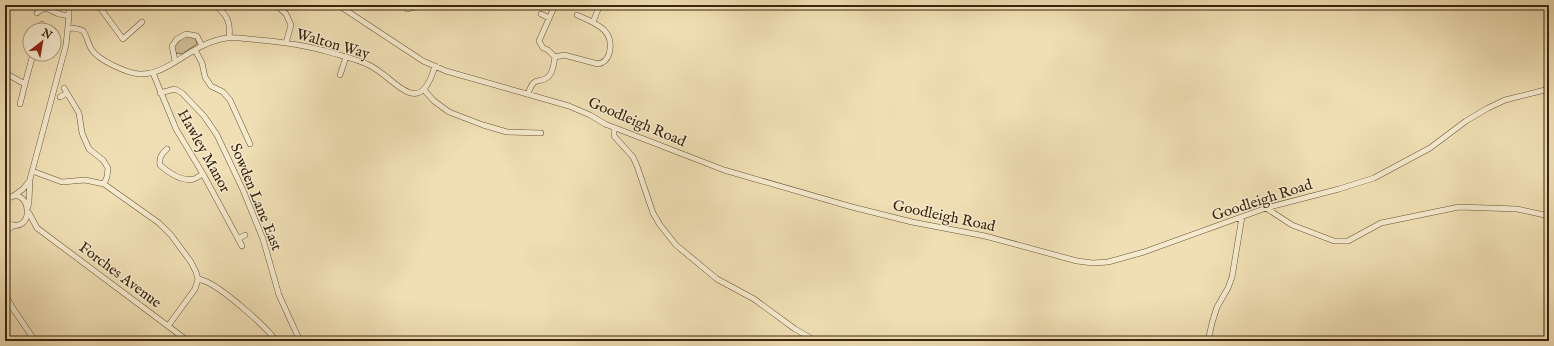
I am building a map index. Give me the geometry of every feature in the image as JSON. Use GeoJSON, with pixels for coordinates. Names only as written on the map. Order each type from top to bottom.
{"type":"FeatureCollection","features":[{"type":"Feature","properties":{"kind":"street"},"geometry":{"type":"LineString","coordinates":[[5,232],[14,225],[22,223],[26,219],[28,213],[30,179],[66,45],[70,16],[69,5]]}},
{"type":"Feature","properties":{"kind":"street"},"geometry":{"type":"LineString","coordinates":[[98,5],[123,39],[142,22]]}},
{"type":"Feature","properties":{"kind":"street"},"geometry":{"type":"LineString","coordinates":[[215,5],[224,13],[229,21],[229,37]]}},
{"type":"Feature","properties":{"kind":"street"},"geometry":{"type":"LineString","coordinates":[[276,5],[286,14],[291,25],[286,43]]}},
{"type":"Feature","properties":{"kind":"street","name":"Goodleigh Road"},"geometry":{"type":"LineString","coordinates":[[338,5],[434,66],[446,71],[569,106],[614,128],[724,170],[852,208],[912,222],[985,236],[1077,261],[1093,263],[1108,262],[1144,252],[1266,208],[1339,189],[1374,178],[1430,148],[1466,121],[1488,108],[1505,100],[1549,89]]}},
{"type":"Feature","properties":{"kind":"street"},"geometry":{"type":"LineString","coordinates":[[408,9],[422,5]]}},
{"type":"Feature","properties":{"kind":"street"},"geometry":{"type":"LineString","coordinates":[[555,5],[539,41],[543,48],[548,50],[555,57]]}},
{"type":"Feature","properties":{"kind":"street"},"geometry":{"type":"LineString","coordinates":[[593,22],[599,6]]}},
{"type":"Feature","properties":{"kind":"street"},"geometry":{"type":"LineString","coordinates":[[37,13],[42,8],[46,8],[59,14],[70,16]]}},
{"type":"Feature","properties":{"kind":"street"},"geometry":{"type":"LineString","coordinates":[[541,14],[549,18]]}},
{"type":"Feature","properties":{"kind":"street"},"geometry":{"type":"LineString","coordinates":[[555,57],[564,55],[598,64],[605,61],[611,49],[611,42],[602,27],[577,15]]}},
{"type":"Feature","properties":{"kind":"street"},"geometry":{"type":"LineString","coordinates":[[68,28],[79,29],[84,32],[92,50],[97,56],[114,66],[124,71],[138,74],[153,73]]}},
{"type":"Feature","properties":{"kind":"street"},"geometry":{"type":"LineString","coordinates":[[175,61],[172,46],[177,39],[186,34],[197,36],[202,46]]}},
{"type":"Feature","properties":{"kind":"street","name":"Walton Way"},"geometry":{"type":"LineString","coordinates":[[153,73],[164,69],[202,46],[229,37],[286,43],[346,57],[370,66],[408,92],[414,94],[424,90]]}},
{"type":"Feature","properties":{"kind":"street"},"geometry":{"type":"LineString","coordinates":[[195,50],[202,63],[205,77],[211,86],[223,92],[230,100],[250,144]]}},
{"type":"Feature","properties":{"kind":"street"},"geometry":{"type":"LineString","coordinates":[[340,76],[346,57]]}},
{"type":"Feature","properties":{"kind":"street"},"geometry":{"type":"LineString","coordinates":[[528,94],[532,83],[544,79],[550,74],[555,57]]}},
{"type":"Feature","properties":{"kind":"street"},"geometry":{"type":"LineString","coordinates":[[20,104],[31,62]]}},
{"type":"Feature","properties":{"kind":"street"},"geometry":{"type":"LineString","coordinates":[[434,66],[429,83],[424,90],[434,101],[449,112],[483,125],[507,132],[540,133]]}},
{"type":"Feature","properties":{"kind":"street"},"geometry":{"type":"LineString","coordinates":[[5,73],[25,84]]}},
{"type":"Feature","properties":{"kind":"street","name":"Hawley Manor"},"geometry":{"type":"LineString","coordinates":[[153,73],[176,129],[203,174],[242,246]]}},
{"type":"Feature","properties":{"kind":"street"},"geometry":{"type":"LineString","coordinates":[[64,88],[79,113],[82,133],[89,149],[103,160],[108,168],[107,177],[104,184]]}},
{"type":"Feature","properties":{"kind":"street","name":"Sowden Lane East"},"geometry":{"type":"LineString","coordinates":[[160,92],[175,89],[182,93],[204,116],[217,135],[243,190],[263,239],[279,296],[300,341]]}},
{"type":"Feature","properties":{"kind":"street"},"geometry":{"type":"LineString","coordinates":[[60,97],[67,93]]}},
{"type":"Feature","properties":{"kind":"street"},"geometry":{"type":"LineString","coordinates":[[614,128],[614,136],[633,157],[649,202],[660,225],[676,245],[717,279],[754,299],[795,329],[816,341]]}},
{"type":"Feature","properties":{"kind":"street"},"geometry":{"type":"LineString","coordinates":[[167,150],[162,154],[159,161],[160,165],[165,170],[175,176],[187,179],[194,179],[203,174]]}},
{"type":"Feature","properties":{"kind":"street"},"geometry":{"type":"LineString","coordinates":[[32,171],[62,182],[85,180],[104,184],[159,223],[171,234],[191,262],[198,279],[195,289],[168,326]]}},
{"type":"Feature","properties":{"kind":"street"},"geometry":{"type":"LineString","coordinates":[[7,198],[23,189],[30,179]]}},
{"type":"Feature","properties":{"kind":"street"},"geometry":{"type":"LineString","coordinates":[[7,198],[17,197],[23,200],[28,206]]}},
{"type":"Feature","properties":{"kind":"street"},"geometry":{"type":"LineString","coordinates":[[1266,208],[1292,225],[1334,241],[1348,241],[1381,223],[1459,207],[1517,209],[1549,216]]}},
{"type":"Feature","properties":{"kind":"street","name":"Forches Avenue"},"geometry":{"type":"LineString","coordinates":[[28,213],[37,228]]}},
{"type":"Feature","properties":{"kind":"street"},"geometry":{"type":"LineString","coordinates":[[1208,341],[1212,323],[1232,277],[1242,217]]}},
{"type":"Feature","properties":{"kind":"street"},"geometry":{"type":"LineString","coordinates":[[5,222],[14,225]]}},
{"type":"Feature","properties":{"kind":"street","name":"Forches Avenue"},"geometry":{"type":"LineString","coordinates":[[22,223],[37,228],[188,341]]}},
{"type":"Feature","properties":{"kind":"street"},"geometry":{"type":"LineString","coordinates":[[238,239],[245,235]]}},
{"type":"Feature","properties":{"kind":"street"},"geometry":{"type":"LineString","coordinates":[[198,279],[211,284],[230,298],[262,325],[276,341]]}},
{"type":"Feature","properties":{"kind":"street"},"geometry":{"type":"LineString","coordinates":[[5,294],[35,341]]}},
{"type":"Feature","properties":{"kind":"shaded area"},"geometry":{"type":"Polygon","coordinates":[[[186,36],[195,37],[197,44],[182,54],[176,53],[174,47],[186,36]]]}}]}
